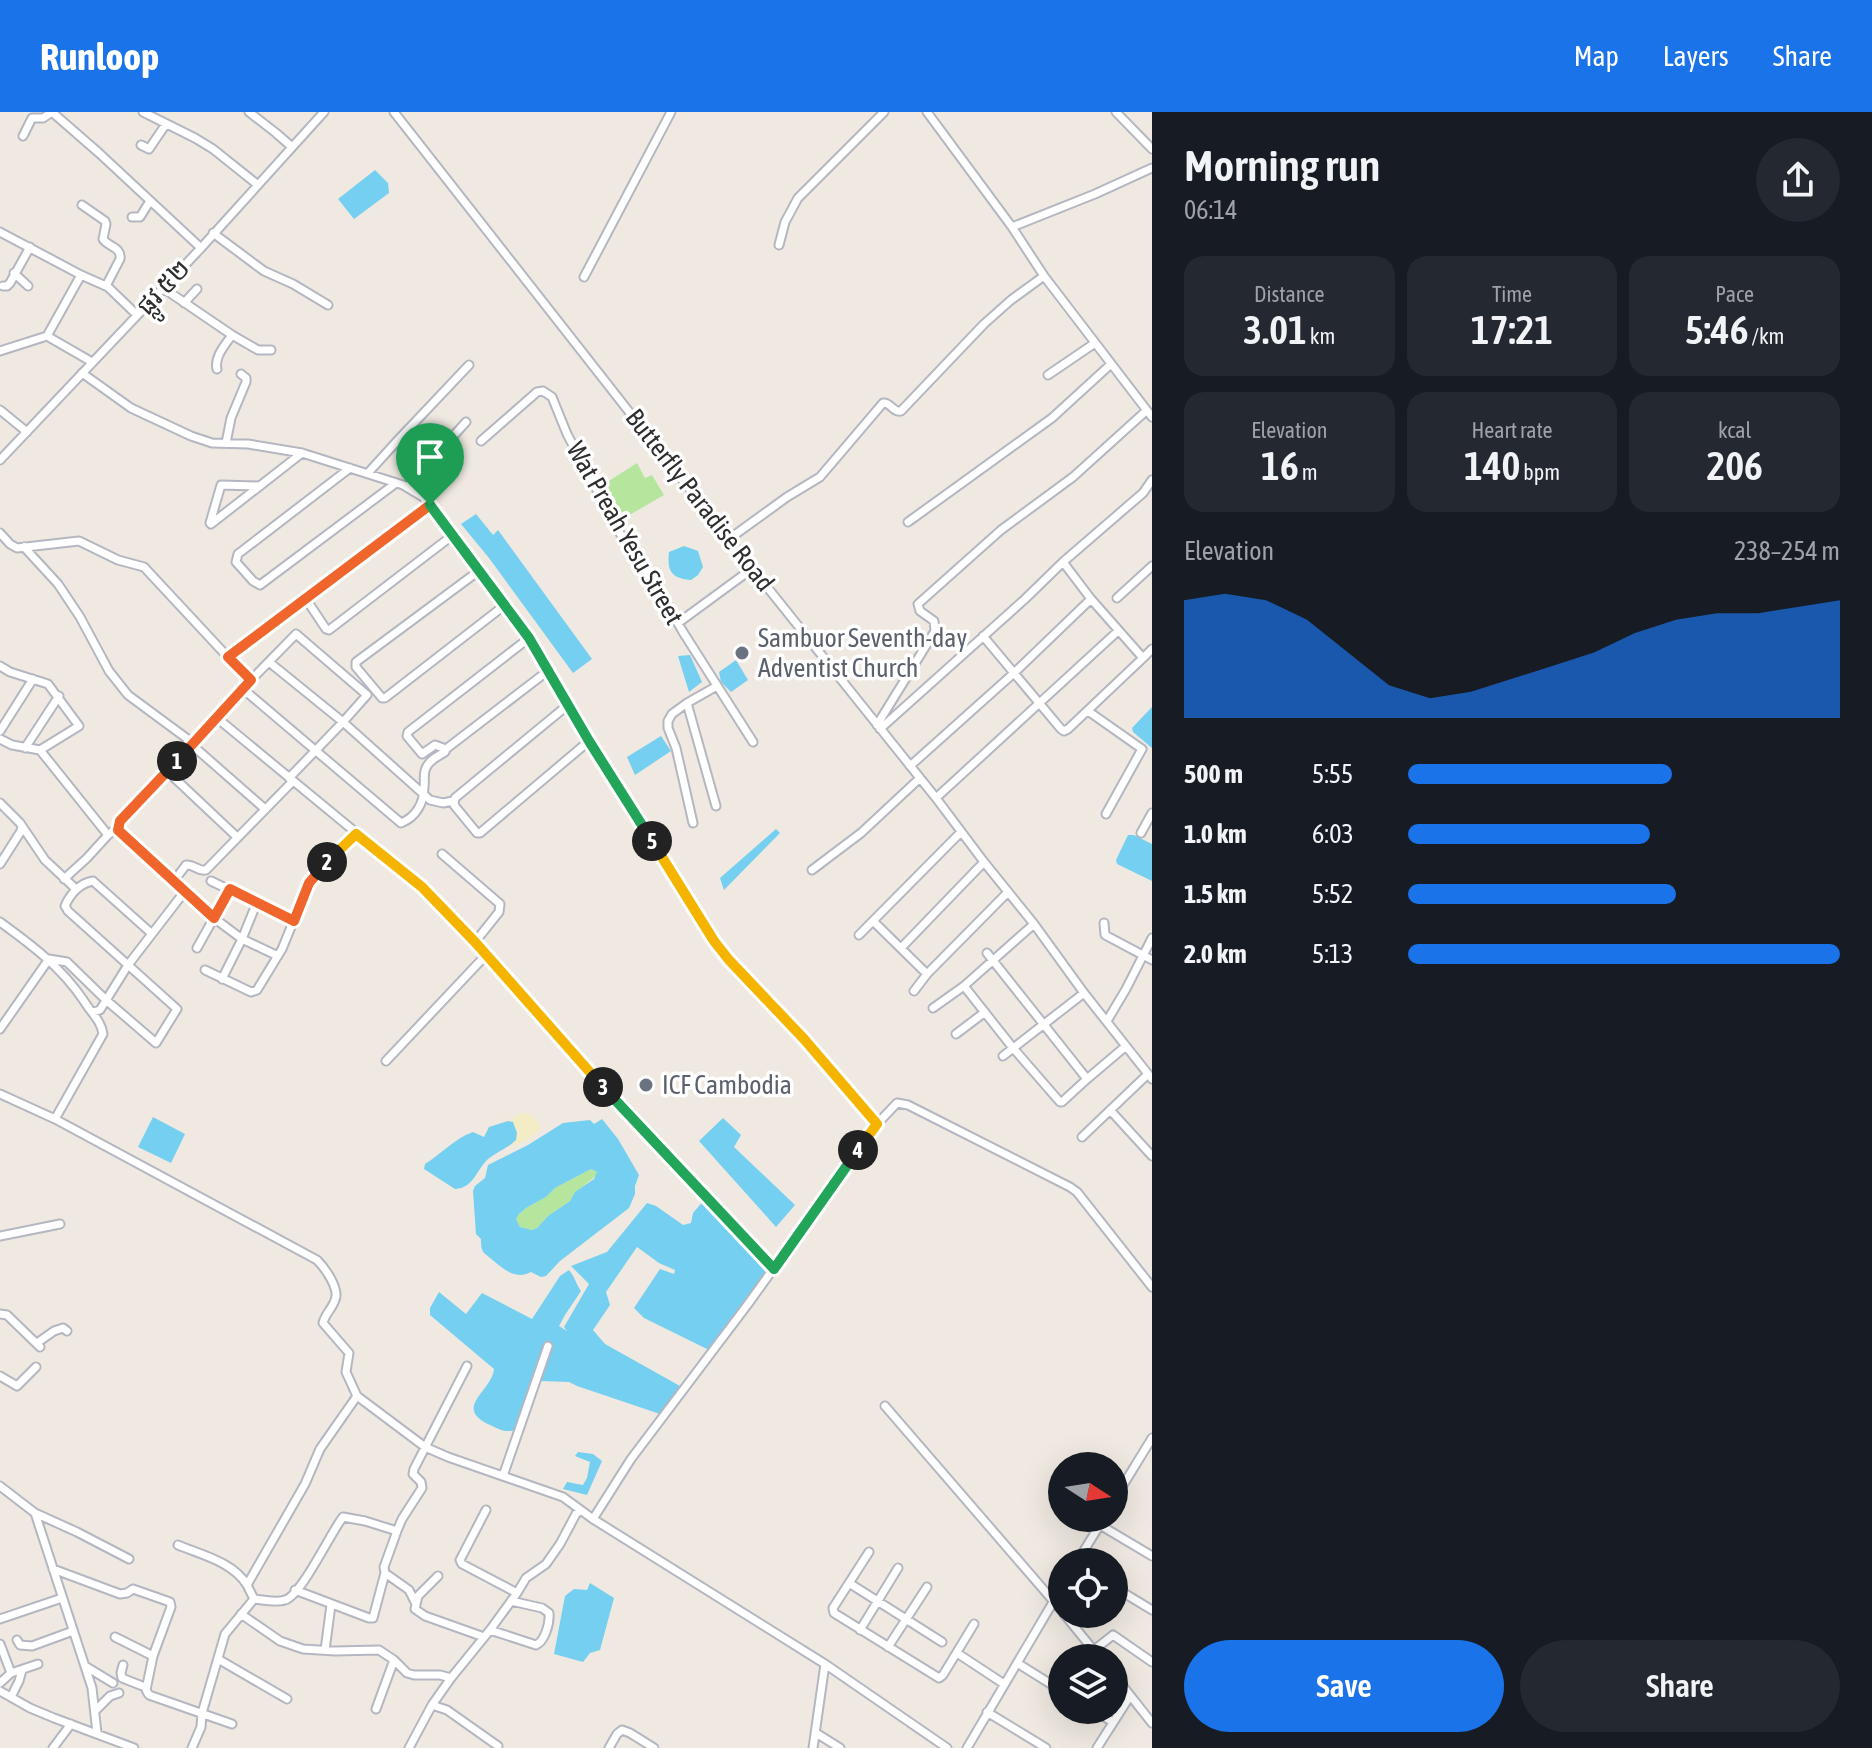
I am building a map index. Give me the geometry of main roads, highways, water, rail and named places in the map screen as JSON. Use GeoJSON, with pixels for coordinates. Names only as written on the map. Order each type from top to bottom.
{"type":"FeatureCollection","features":[{"type":"Feature","properties":{"kind":"water"},"geometry":{"type":"Polygon","coordinates":[[[375,170],[388,183],[389,193],[354,219],[338,199],[375,170]]]}},
{"type":"Feature","properties":{"kind":"water"},"geometry":{"type":"Polygon","coordinates":[[[476,514],[493,535],[498,530],[592,659],[573,673],[461,524],[476,514]]]}},
{"type":"Feature","properties":{"kind":"water"},"geometry":{"type":"Polygon","coordinates":[[[684,546],[698,551],[703,567],[691,580],[675,575],[669,564],[669,552],[684,546]]]}},
{"type":"Feature","properties":{"kind":"water"},"geometry":{"type":"Polygon","coordinates":[[[690,655],[702,682],[689,692],[678,656],[690,655]]]}},
{"type":"Feature","properties":{"kind":"water"},"geometry":{"type":"Polygon","coordinates":[[[736,660],[748,680],[731,692],[721,682],[719,672],[736,660]]]}},
{"type":"Feature","properties":{"kind":"water"},"geometry":{"type":"Polygon","coordinates":[[[1152,707],[1152,748],[1132,728],[1152,707]]]}},
{"type":"Feature","properties":{"kind":"water"},"geometry":{"type":"Polygon","coordinates":[[[661,736],[671,751],[635,775],[627,757],[661,736]]]}},
{"type":"Feature","properties":{"kind":"water"},"geometry":{"type":"Polygon","coordinates":[[[776,829],[780,833],[724,890],[720,878],[776,829]]]}},
{"type":"Feature","properties":{"kind":"water"},"geometry":{"type":"Polygon","coordinates":[[[1128,835],[1152,844],[1152,881],[1117,864],[1128,835]]]}},
{"type":"Feature","properties":{"kind":"water"},"geometry":{"type":"Polygon","coordinates":[[[153,1117],[185,1134],[171,1163],[138,1147],[153,1117]]]}},
{"type":"Feature","properties":{"kind":"water"},"geometry":{"type":"Polygon","coordinates":[[[723,1118],[741,1135],[734,1147],[795,1205],[776,1227],[699,1141],[723,1118]]]}},
{"type":"Feature","properties":{"kind":"water"},"geometry":{"type":"Polygon","coordinates":[[[602,1119],[639,1175],[629,1208],[560,1261],[546,1276],[531,1272],[519,1275],[508,1272],[484,1253],[481,1239],[476,1234],[475,1186],[485,1178],[488,1165],[563,1123],[590,1120],[594,1124],[602,1119]],[[591,1169],[526,1208],[516,1219],[520,1227],[537,1228],[570,1201],[575,1192],[594,1179],[597,1172],[591,1169]]]}},
{"type":"Feature","properties":{"kind":"water"},"geometry":{"type":"Polygon","coordinates":[[[513,1122],[516,1140],[488,1159],[474,1178],[461,1188],[455,1189],[424,1169],[425,1164],[460,1138],[473,1132],[484,1137],[489,1127],[513,1122]]]}},
{"type":"Feature","properties":{"kind":"water"},"geometry":{"type":"Polygon","coordinates":[[[705,1199],[771,1269],[709,1350],[644,1318],[634,1308],[660,1269],[674,1274],[675,1270],[637,1247],[606,1292],[610,1305],[593,1330],[605,1344],[680,1386],[680,1391],[663,1415],[569,1382],[541,1381],[520,1429],[501,1430],[479,1419],[474,1406],[494,1369],[430,1315],[430,1308],[439,1292],[466,1314],[482,1293],[532,1319],[560,1276],[569,1270],[581,1291],[559,1326],[567,1331],[564,1327],[589,1284],[571,1266],[607,1252],[647,1203],[683,1225],[691,1223],[693,1213],[705,1199]]]}},
{"type":"Feature","properties":{"kind":"water"},"geometry":{"type":"Polygon","coordinates":[[[578,1452],[593,1454],[602,1461],[587,1495],[563,1489],[567,1482],[583,1485],[587,1478],[590,1462],[575,1456],[578,1452]]]}},
{"type":"Feature","properties":{"kind":"water"},"geometry":{"type":"Polygon","coordinates":[[[590,1583],[614,1598],[600,1650],[590,1653],[583,1662],[554,1654],[565,1596],[574,1589],[587,1590],[590,1583]]]}},
{"type":"Feature","properties":{"kind":"place","name":"Sambuor Seventh-day Adventist Church"},"geometry":{"type":"Point","coordinates":[742,653]}},
{"type":"Feature","properties":{"kind":"place","name":"ICF Cambodia"},"geometry":{"type":"Point","coordinates":[646,1085]}}]}
